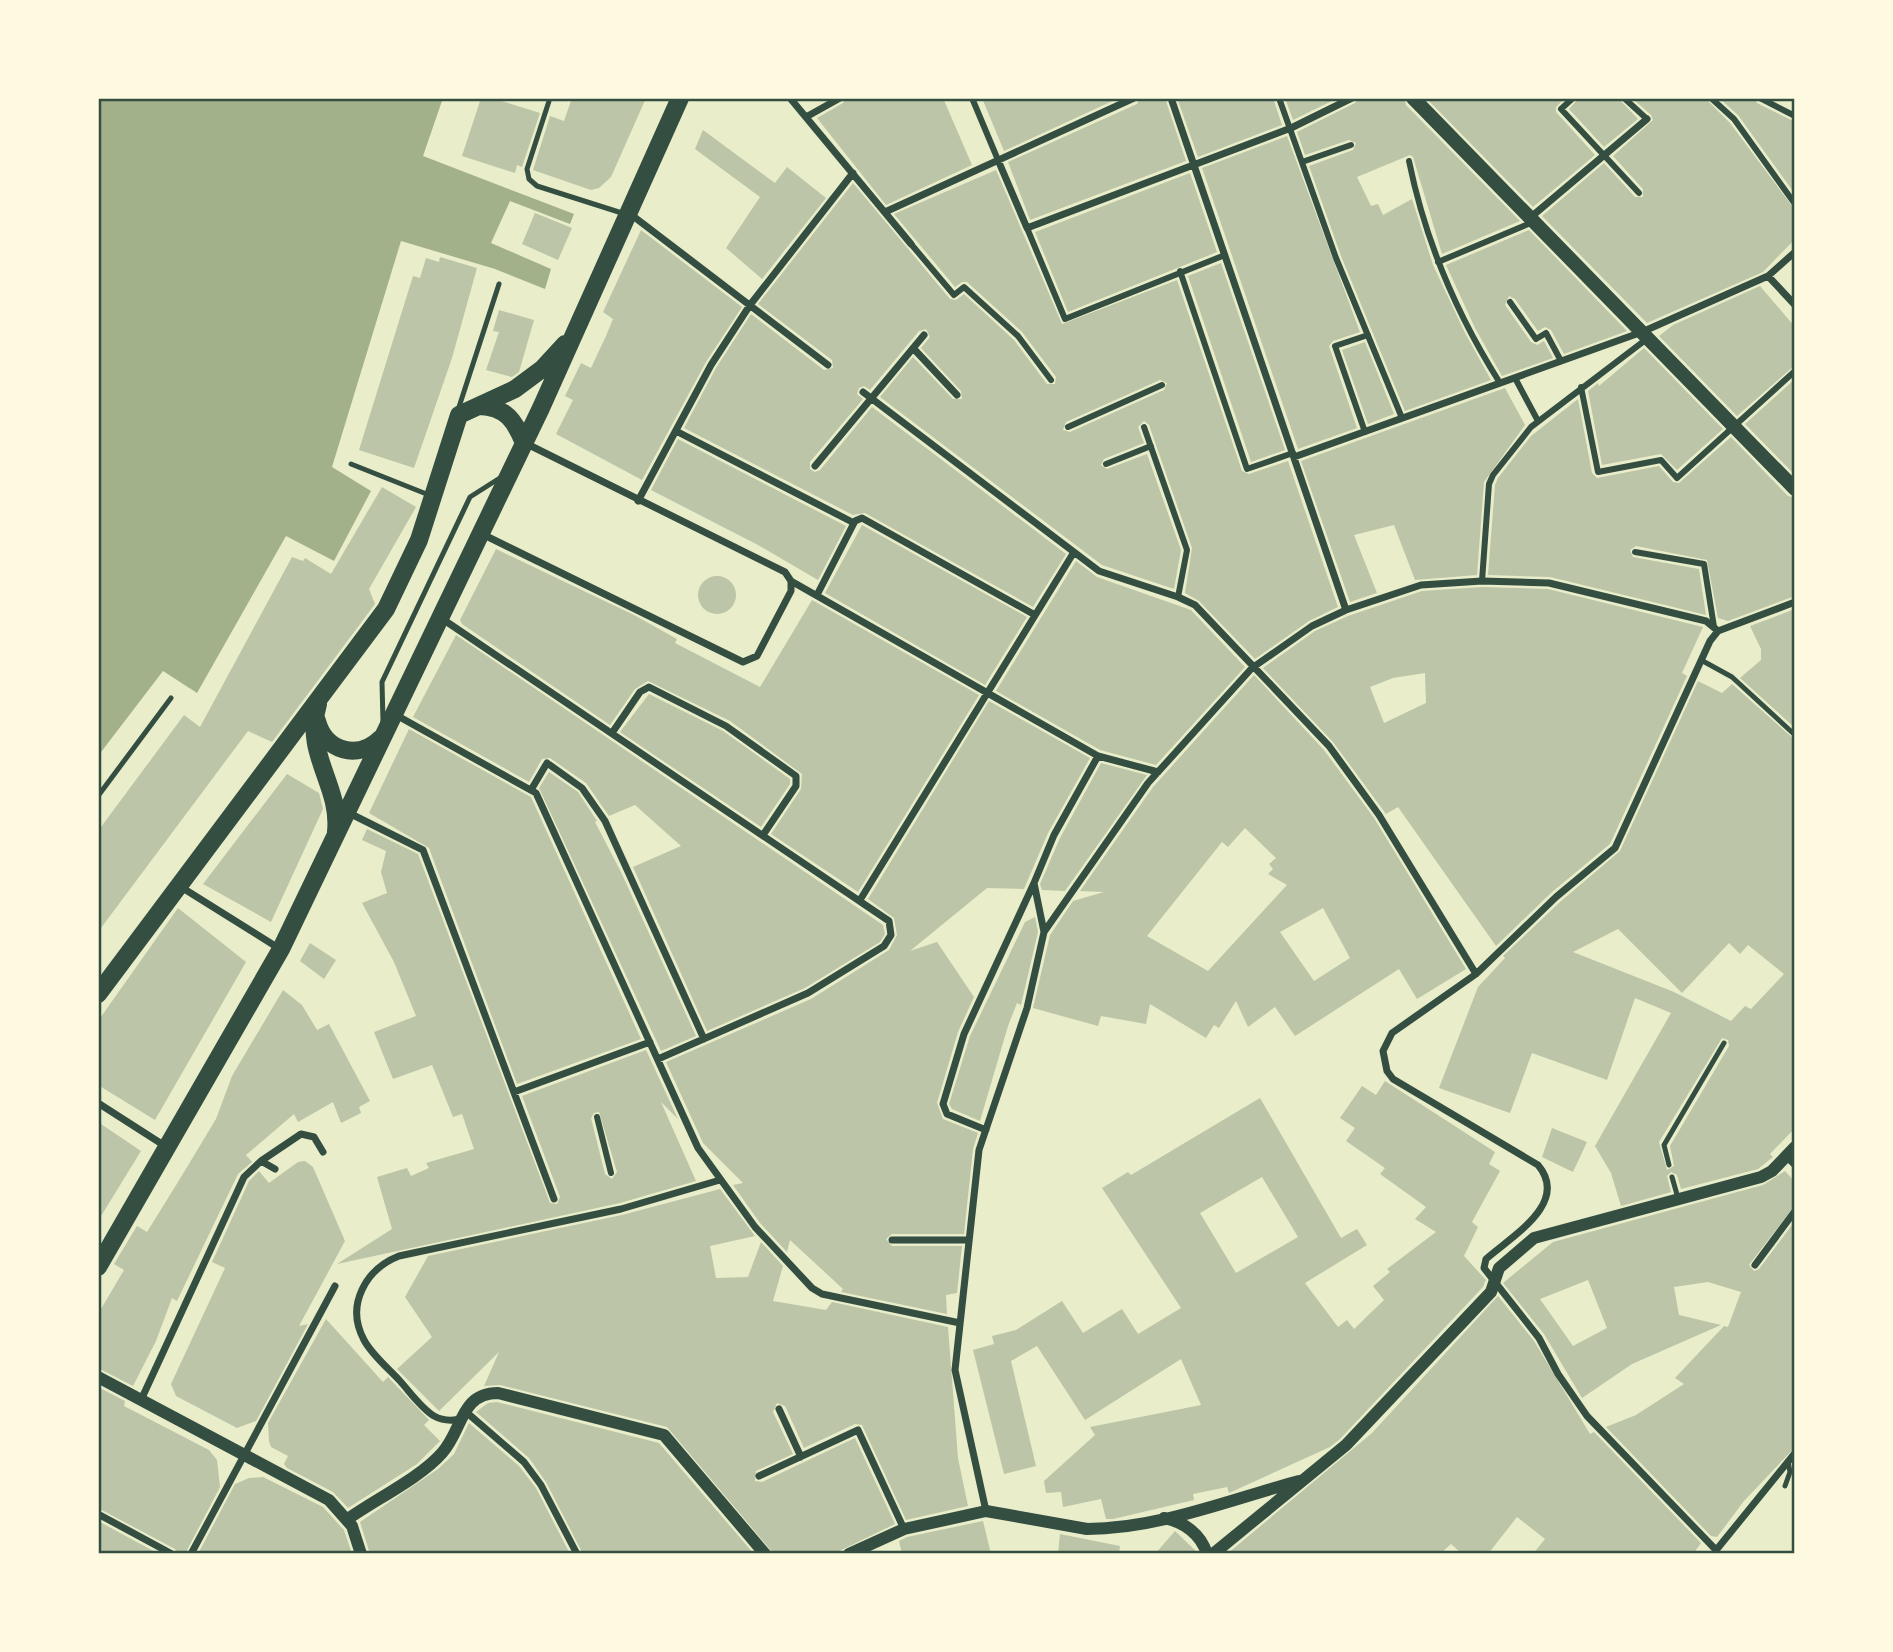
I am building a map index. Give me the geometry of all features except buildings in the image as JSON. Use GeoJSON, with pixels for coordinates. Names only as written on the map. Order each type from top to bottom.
{"type":"FeatureCollection","features":[{"type":"Feature","properties":{"kind":"main road"},"geometry":{"type":"LineString","coordinates":[[98,1267],[281,949],[524,443],[680,98]]}},
{"type":"Feature","properties":{"kind":"main road"},"geometry":{"type":"LineString","coordinates":[[1413,98],[1795,489]]}},
{"type":"Feature","properties":{"kind":"main road"},"geometry":{"type":"LineString","coordinates":[[101,985],[179,886],[386,609],[419,540],[452,429],[459,415],[515,389],[542,369],[565,345],[583,317]]}},
{"type":"Feature","properties":{"kind":"main road"},"geometry":{"type":"LineString","coordinates":[[481,406],[492,407],[512,419],[524,443]]}},
{"type":"Feature","properties":{"kind":"main road"},"geometry":{"type":"LineString","coordinates":[[325,691],[316,710],[313,739],[334,804],[335,836]]}},
{"type":"Feature","properties":{"kind":"main road"},"geometry":{"type":"LineString","coordinates":[[316,710],[321,734],[340,750],[364,750],[383,736]]}},
{"type":"Feature","properties":{"kind":"street"},"geometry":{"type":"LineString","coordinates":[[790,98],[954,295],[964,287],[1018,336],[1051,380]]}},
{"type":"Feature","properties":{"kind":"street"},"geometry":{"type":"LineString","coordinates":[[806,117],[840,98]]}},
{"type":"Feature","properties":{"kind":"street"},"geometry":{"type":"LineString","coordinates":[[972,98],[1065,319],[1225,255]]}},
{"type":"Feature","properties":{"kind":"street"},"geometry":{"type":"LineString","coordinates":[[885,212],[1134,98]]}},
{"type":"Feature","properties":{"kind":"street"},"geometry":{"type":"LineString","coordinates":[[1171,98],[1346,610]]}},
{"type":"Feature","properties":{"kind":"street"},"geometry":{"type":"LineString","coordinates":[[1279,98],[1336,258],[1402,418]]}},
{"type":"Feature","properties":{"kind":"street"},"geometry":{"type":"LineString","coordinates":[[1027,228],[1291,128],[1352,98]]}},
{"type":"Feature","properties":{"kind":"street"},"geometry":{"type":"LineString","coordinates":[[1573,98],[1561,109],[1639,193]]}},
{"type":"Feature","properties":{"kind":"street"},"geometry":{"type":"LineString","coordinates":[[1438,262],[1532,220],[1647,120],[1624,98]]}},
{"type":"Feature","properties":{"kind":"street"},"geometry":{"type":"LineString","coordinates":[[1711,98],[1734,119],[1795,204]]}},
{"type":"Feature","properties":{"kind":"street"},"geometry":{"type":"LineString","coordinates":[[1760,98],[1795,117]]}},
{"type":"Feature","properties":{"kind":"street"},"geometry":{"type":"LineString","coordinates":[[1302,162],[1351,145]]}},
{"type":"Feature","properties":{"kind":"street"},"geometry":{"type":"LineString","coordinates":[[1409,161],[1418,206],[1438,262],[1461,314],[1500,383]]}},
{"type":"Feature","properties":{"kind":"street"},"geometry":{"type":"LineString","coordinates":[[638,501],[710,365],[750,305],[853,173]]}},
{"type":"Feature","properties":{"kind":"street"},"geometry":{"type":"LineString","coordinates":[[629,214],[828,365]]}},
{"type":"Feature","properties":{"kind":"street"},"geometry":{"type":"LineString","coordinates":[[1180,271],[1247,469],[1366,432],[1561,361],[1644,335],[1768,276],[1795,252]]}},
{"type":"Feature","properties":{"kind":"street"},"geometry":{"type":"LineString","coordinates":[[1768,276],[1795,305]]}},
{"type":"Feature","properties":{"kind":"street"},"geometry":{"type":"LineString","coordinates":[[1510,302],[1536,339],[1546,333],[1561,361]]}},
{"type":"Feature","properties":{"kind":"street"},"geometry":{"type":"LineString","coordinates":[[815,466],[924,335]]}},
{"type":"Feature","properties":{"kind":"street"},"geometry":{"type":"LineString","coordinates":[[1366,432],[1335,346],[1368,335]]}},
{"type":"Feature","properties":{"kind":"street"},"geometry":{"type":"LineString","coordinates":[[1482,581],[1489,485],[1493,475],[1538,421],[1644,335]]}},
{"type":"Feature","properties":{"kind":"street"},"geometry":{"type":"LineString","coordinates":[[913,348],[957,395]]}},
{"type":"Feature","properties":{"kind":"street"},"geometry":{"type":"LineString","coordinates":[[1581,387],[1598,472],[1661,460],[1677,478],[1795,371]]}},
{"type":"Feature","properties":{"kind":"street"},"geometry":{"type":"LineString","coordinates":[[1515,378],[1538,421]]}},
{"type":"Feature","properties":{"kind":"street"},"geometry":{"type":"LineString","coordinates":[[1068,427],[1162,385]]}},
{"type":"Feature","properties":{"kind":"street"},"geometry":{"type":"LineString","coordinates":[[863,392],[1106,575],[1178,597],[1195,605],[1337,756],[1379,815],[1476,974]]}},
{"type":"Feature","properties":{"kind":"street"},"geometry":{"type":"LineString","coordinates":[[1144,427],[1187,550],[1178,597]]}},
{"type":"Feature","properties":{"kind":"street"},"geometry":{"type":"LineString","coordinates":[[676,431],[854,523]]}},
{"type":"Feature","properties":{"kind":"street"},"geometry":{"type":"LineString","coordinates":[[524,443],[785,572],[792,581],[1098,756],[1158,772]]}},
{"type":"Feature","properties":{"kind":"street"},"geometry":{"type":"LineString","coordinates":[[1107,464],[1151,446]]}},
{"type":"Feature","properties":{"kind":"street"},"geometry":{"type":"LineString","coordinates":[[817,595],[854,523],[865,519],[1035,615]]}},
{"type":"Feature","properties":{"kind":"street"},"geometry":{"type":"LineString","coordinates":[[480,532],[743,662],[757,656],[791,591],[792,581]]}},
{"type":"Feature","properties":{"kind":"street"},"geometry":{"type":"LineString","coordinates":[[860,900],[1074,552]]}},
{"type":"Feature","properties":{"kind":"street"},"geometry":{"type":"LineString","coordinates":[[1634,552],[1704,564],[1716,629],[1615,848],[1556,897],[1476,974],[1392,1033],[1383,1051],[1383,1061],[1394,1079],[1538,1165],[1548,1182],[1546,1203],[1486,1259],[1484,1268],[1539,1338],[1558,1374],[1587,1416],[1715,1552],[1795,1453]]}},
{"type":"Feature","properties":{"kind":"street"},"geometry":{"type":"LineString","coordinates":[[986,1511],[956,1386],[960,1323],[979,1150],[1027,1008],[1044,932],[1158,772],[1252,668],[1312,626],[1346,610],[1421,585],[1482,581],[1549,583],[1706,621],[1716,629]]}},
{"type":"Feature","properties":{"kind":"street"},"geometry":{"type":"LineString","coordinates":[[1716,629],[1795,602]]}},
{"type":"Feature","properties":{"kind":"street"},"geometry":{"type":"LineString","coordinates":[[439,617],[885,916],[891,928],[884,946],[808,993],[658,1059]]}},
{"type":"Feature","properties":{"kind":"street"},"geometry":{"type":"LineString","coordinates":[[612,733],[640,692],[649,687],[726,726],[796,776],[796,786],[764,835]]}},
{"type":"Feature","properties":{"kind":"street"},"geometry":{"type":"LineString","coordinates":[[394,714],[536,793],[698,1149],[755,1227],[812,1288],[822,1294],[960,1323]]}},
{"type":"Feature","properties":{"kind":"street"},"geometry":{"type":"LineString","coordinates":[[986,1129],[947,1114],[943,1104],[964,1034],[1054,835],[1098,756]]}},
{"type":"Feature","properties":{"kind":"street"},"geometry":{"type":"LineString","coordinates":[[531,790],[547,763],[582,788],[605,821],[704,1039]]}},
{"type":"Feature","properties":{"kind":"street"},"geometry":{"type":"LineString","coordinates":[[347,812],[422,850],[554,1199]]}},
{"type":"Feature","properties":{"kind":"street"},"geometry":{"type":"LineString","coordinates":[[1034,883],[1044,932]]}},
{"type":"Feature","properties":{"kind":"street"},"geometry":{"type":"LineString","coordinates":[[179,886],[281,949]]}},
{"type":"Feature","properties":{"kind":"street"},"geometry":{"type":"LineString","coordinates":[[514,1092],[650,1042]]}},
{"type":"Feature","properties":{"kind":"street"},"geometry":{"type":"LineString","coordinates":[[98,1103],[167,1147]]}},
{"type":"Feature","properties":{"kind":"street"},"geometry":{"type":"LineString","coordinates":[[597,1117],[611,1173]]}},
{"type":"Feature","properties":{"kind":"street"},"geometry":{"type":"LineString","coordinates":[[141,1400],[244,1177],[261,1161],[301,1134],[314,1137],[323,1152]]}},
{"type":"Feature","properties":{"kind":"street"},"geometry":{"type":"LineString","coordinates":[[1213,1554],[1346,1445],[1491,1292],[1499,1268],[1534,1238],[1761,1177],[1792,1156]]}},
{"type":"Feature","properties":{"kind":"street"},"geometry":{"type":"LineString","coordinates":[[261,1161],[275,1169]]}},
{"type":"Feature","properties":{"kind":"street"},"geometry":{"type":"LineString","coordinates":[[577,1554],[551,1504],[524,1462],[462,1415],[442,1419],[428,1411],[364,1340],[358,1322],[357,1303],[363,1285],[374,1270],[399,1256],[621,1209],[720,1180]]}},
{"type":"Feature","properties":{"kind":"street"},"geometry":{"type":"LineString","coordinates":[[1755,1265],[1795,1211]]}},
{"type":"Feature","properties":{"kind":"street"},"geometry":{"type":"LineString","coordinates":[[892,1240],[969,1240]]}},
{"type":"Feature","properties":{"kind":"street"},"geometry":{"type":"LineString","coordinates":[[191,1554],[335,1286]]}},
{"type":"Feature","properties":{"kind":"street"},"geometry":{"type":"LineString","coordinates":[[98,1377],[324,1497],[348,1518],[361,1554]]}},
{"type":"Feature","properties":{"kind":"street"},"geometry":{"type":"LineString","coordinates":[[348,1518],[441,1455],[452,1441],[462,1415],[482,1395],[498,1393],[664,1435],[765,1554]]}},
{"type":"Feature","properties":{"kind":"street"},"geometry":{"type":"LineString","coordinates":[[779,1409],[801,1457]]}},
{"type":"Feature","properties":{"kind":"street"},"geometry":{"type":"LineString","coordinates":[[759,1476],[858,1430],[904,1529]]}},
{"type":"Feature","properties":{"kind":"street"},"geometry":{"type":"LineString","coordinates":[[849,1554],[904,1529],[986,1511],[1087,1529],[1164,1518],[1305,1479]]}},
{"type":"Feature","properties":{"kind":"street"},"geometry":{"type":"LineString","coordinates":[[98,1514],[172,1554]]}},
{"type":"Feature","properties":{"kind":"street"},"geometry":{"type":"LineString","coordinates":[[1164,1518],[1188,1528],[1201,1541],[1207,1554]]}},
{"type":"Feature","properties":{"kind":"lane"},"geometry":{"type":"LineString","coordinates":[[550,98],[527,169],[529,179],[537,186],[629,214]]}},
{"type":"Feature","properties":{"kind":"lane"},"geometry":{"type":"LineString","coordinates":[[452,429],[499,284]]}},
{"type":"Feature","properties":{"kind":"lane"},"geometry":{"type":"LineString","coordinates":[[351,464],[432,496]]}},
{"type":"Feature","properties":{"kind":"lane"},"geometry":{"type":"LineString","coordinates":[[383,736],[382,681],[470,497],[511,470]]}},
{"type":"Feature","properties":{"kind":"lane"},"geometry":{"type":"LineString","coordinates":[[1701,660],[1732,677],[1795,735]]}},
{"type":"Feature","properties":{"kind":"lane"},"geometry":{"type":"LineString","coordinates":[[98,796],[171,698]]}},
{"type":"Feature","properties":{"kind":"lane"},"geometry":{"type":"LineString","coordinates":[[1669,1165],[1664,1145],[1724,1043]]}},
{"type":"Feature","properties":{"kind":"lane"},"geometry":{"type":"LineString","coordinates":[[1672,1177],[1679,1199]]}},
{"type":"Feature","properties":{"kind":"lane"},"geometry":{"type":"LineString","coordinates":[[1785,1486],[1790,1472],[1788,1461]]}},
{"type":"Feature","properties":{"kind":"shaded area"},"geometry":{"type":"Polygon","coordinates":[[[98,98],[443,98],[423,156],[574,214],[570,224],[510,201],[491,243],[551,269],[545,289],[495,269],[401,241],[332,467],[371,491],[334,561],[286,536],[197,693],[163,671],[98,756],[98,98]]]}}]}
